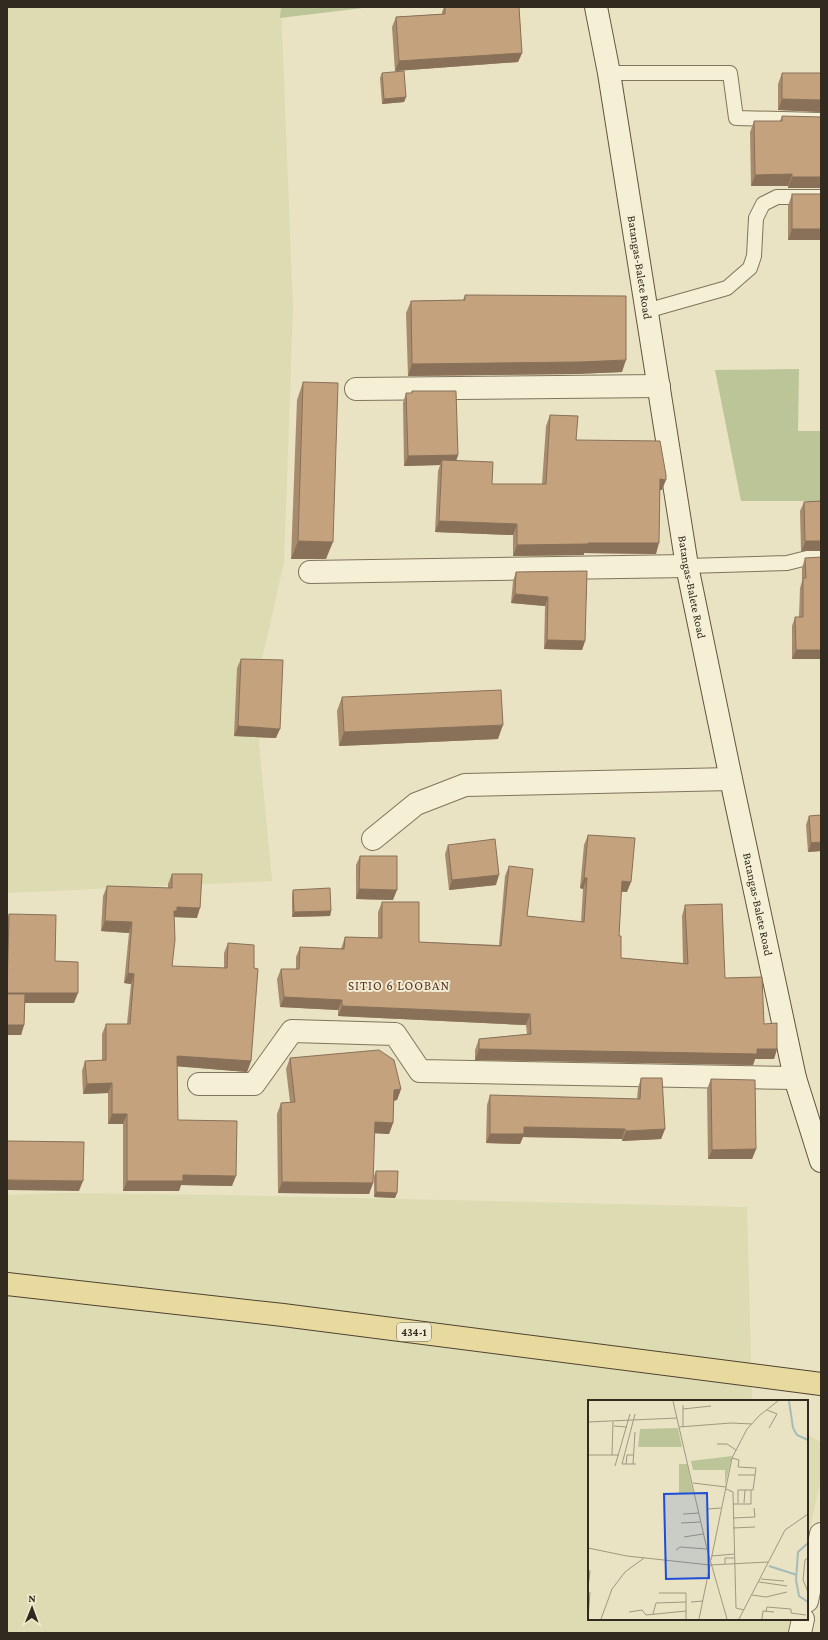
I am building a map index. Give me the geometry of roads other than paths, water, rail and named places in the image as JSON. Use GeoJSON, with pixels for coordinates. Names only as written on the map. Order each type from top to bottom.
{"type":"FeatureCollection","features":[{"type":"Feature","properties":{"kind":"main road","name":"434-1"},"geometry":{"type":"LineString","coordinates":[[7,1284],[283,1315],[821,1384]]}},
{"type":"Feature","properties":{"kind":"street","name":"Batangas-Balete Road"},"geometry":{"type":"LineString","coordinates":[[596,7],[609,73],[687,566],[795,1078],[821,1161]]}},
{"type":"Feature","properties":{"kind":"street"},"geometry":{"type":"LineString","coordinates":[[356,389],[659,386]]}},
{"type":"Feature","properties":{"kind":"street"},"geometry":{"type":"LineString","coordinates":[[310,572],[687,566]]}},
{"type":"Feature","properties":{"kind":"street"},"geometry":{"type":"LineString","coordinates":[[373,839],[416,804],[465,786],[731,779]]}},
{"type":"Feature","properties":{"kind":"street"},"geometry":{"type":"LineString","coordinates":[[199,1084],[254,1084],[292,1031],[395,1034],[420,1071],[795,1078]]}},
{"type":"Feature","properties":{"kind":"street"},"geometry":{"type":"LineString","coordinates":[[808,1595],[821,1534]]}},
{"type":"Feature","properties":{"kind":"street"},"geometry":{"type":"LineString","coordinates":[[800,1633],[803,1620]]}},
{"type":"Feature","properties":{"kind":"lane"},"geometry":{"type":"LineString","coordinates":[[609,73],[730,73],[736,118],[821,120]]}},
{"type":"Feature","properties":{"kind":"lane"},"geometry":{"type":"LineString","coordinates":[[646,311],[727,288],[750,268],[754,256],[756,218],[763,204],[777,197],[821,197]]}},
{"type":"Feature","properties":{"kind":"lane"},"geometry":{"type":"LineString","coordinates":[[687,566],[787,563],[807,558],[821,558]]}},
{"type":"Feature","properties":{"kind":"district","name":"SITIO 6 LOOBAN"},"geometry":{"type":"Point","coordinates":[399,985]}}]}
